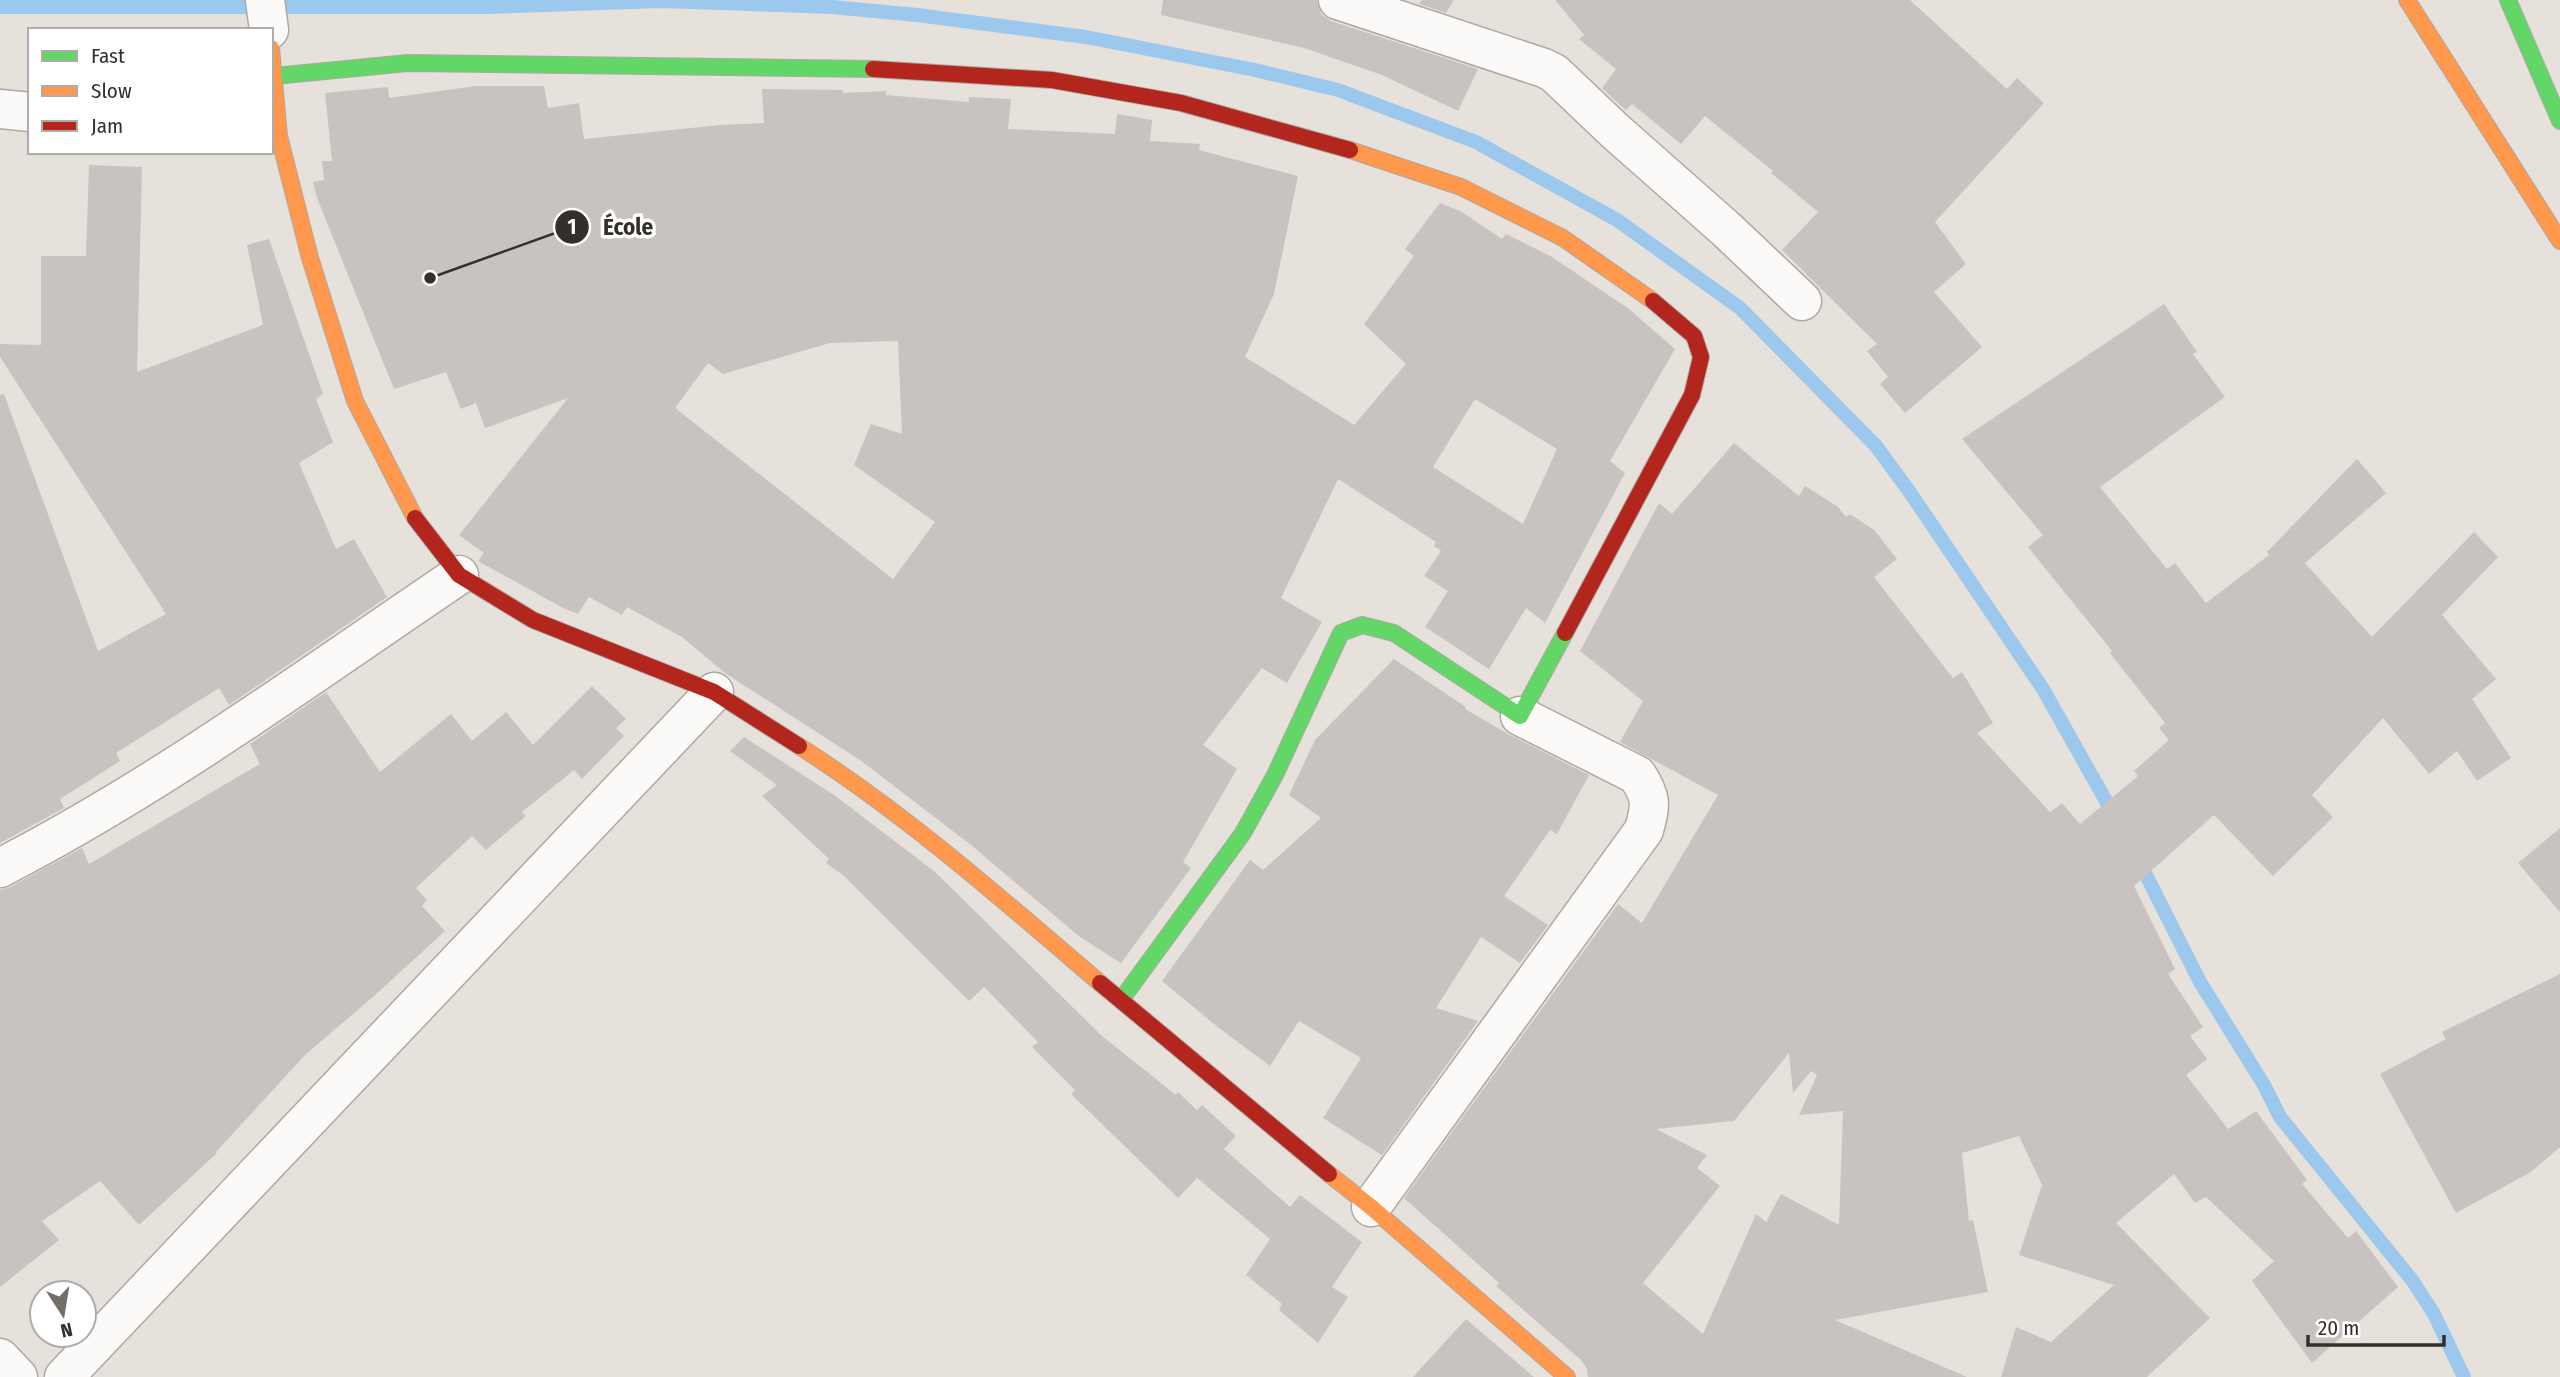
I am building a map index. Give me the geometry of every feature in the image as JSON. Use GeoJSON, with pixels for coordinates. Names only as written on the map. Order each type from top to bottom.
{"type":"FeatureCollection","features":[{"type":"Feature","properties":{"kind":"main road"},"geometry":{"type":"LineString","coordinates":[[2407,0],[2560,241]]}},
{"type":"Feature","properties":{"kind":"main road"},"geometry":{"type":"LineString","coordinates":[[2508,0],[2560,121]]}},
{"type":"Feature","properties":{"kind":"main road"},"geometry":{"type":"LineString","coordinates":[[274,76],[408,63],[865,68],[1052,80],[1181,103],[1316,139],[1461,187],[1563,238],[1642,292],[1694,336],[1701,358],[1692,395],[1520,716],[1394,633],[1362,625],[1341,633],[1275,775],[1243,833],[1121,1000]]}},
{"type":"Feature","properties":{"kind":"main road"},"geometry":{"type":"LineString","coordinates":[[273,67],[275,136],[355,401],[412,514],[459,575],[533,620],[714,692],[847,776],[958,862],[1286,1140],[1371,1207],[1567,1377]]}},
{"type":"Feature","properties":{"kind":"street"},"geometry":{"type":"LineString","coordinates":[[265,0],[269,28]]}},
{"type":"Feature","properties":{"kind":"street"},"geometry":{"type":"LineString","coordinates":[[1338,0],[1554,73],[1802,301]]}},
{"type":"Feature","properties":{"kind":"street"},"geometry":{"type":"LineString","coordinates":[[0,109],[28,112]]}},
{"type":"Feature","properties":{"kind":"street"},"geometry":{"type":"LineString","coordinates":[[0,868],[60,837],[144,787],[459,575]]}},
{"type":"Feature","properties":{"kind":"street"},"geometry":{"type":"LineString","coordinates":[[64,1377],[714,692]]}},
{"type":"Feature","properties":{"kind":"street"},"geometry":{"type":"LineString","coordinates":[[1371,1207],[1644,830],[1651,805],[1647,791],[1637,775],[1520,716]]}},
{"type":"Feature","properties":{"kind":"street"},"geometry":{"type":"LineString","coordinates":[[0,1358],[18,1377]]}},
{"type":"Feature","properties":{"kind":"building"},"geometry":{"type":"Polygon","coordinates":[[[1163,0],[1317,0],[1321,14],[1331,21],[1478,69],[1458,111],[1382,75],[1304,48],[1161,15],[1163,0]]]}},
{"type":"Feature","properties":{"kind":"building"},"geometry":{"type":"Polygon","coordinates":[[[1422,0],[1454,0],[1446,13],[1419,4],[1422,0]]]}},
{"type":"Feature","properties":{"kind":"building"},"geometry":{"type":"Polygon","coordinates":[[[1555,0],[1910,0],[2007,89],[2017,78],[2044,103],[1935,222],[1966,264],[1934,292],[1982,347],[1905,413],[1880,384],[1888,377],[1867,351],[1877,344],[1782,250],[1818,212],[1771,173],[1773,171],[1705,116],[1681,144],[1632,104],[1626,110],[1621,106],[1602,88],[1616,69],[1579,39],[1584,35],[1555,0]]]}},
{"type":"Feature","properties":{"kind":"building"},"geometry":{"type":"Polygon","coordinates":[[[476,86],[544,86],[548,108],[579,103],[584,139],[764,123],[762,89],[843,90],[843,93],[886,91],[886,95],[969,102],[969,97],[1011,99],[1008,129],[1115,134],[1117,114],[1152,120],[1150,141],[1200,144],[1199,150],[1298,176],[1274,294],[1245,357],[1354,425],[1406,364],[1364,324],[1414,256],[1405,249],[1440,203],[1462,212],[1502,239],[1506,234],[1552,257],[1629,309],[1675,349],[1610,461],[1625,473],[1545,623],[1526,608],[1489,669],[1425,627],[1448,591],[1424,576],[1441,551],[1434,546],[1436,542],[1338,479],[1281,598],[1322,622],[1287,683],[1262,668],[1203,745],[1237,769],[1183,862],[1191,868],[1121,963],[1080,937],[971,845],[860,760],[725,673],[682,637],[627,607],[622,615],[589,597],[578,614],[478,561],[484,553],[459,535],[568,398],[485,428],[476,403],[461,409],[446,372],[394,389],[317,198],[313,182],[324,180],[322,161],[332,161],[325,93],[388,87],[389,98],[476,86]],[[898,341],[830,343],[723,374],[708,363],[675,408],[893,579],[935,522],[854,465],[871,424],[902,434],[898,341]],[[1475,399],[1433,467],[1523,524],[1557,449],[1475,399]]]}},
{"type":"Feature","properties":{"kind":"building"},"geometry":{"type":"Polygon","coordinates":[[[89,165],[142,167],[137,372],[263,325],[247,245],[269,239],[323,394],[316,399],[333,442],[299,463],[336,549],[354,539],[387,597],[229,705],[219,688],[116,753],[120,761],[60,799],[64,808],[0,843],[0,395],[4,394],[98,651],[166,614],[0,357],[0,344],[41,345],[41,256],[86,256],[89,165]]]}},
{"type":"Feature","properties":{"kind":"building"},"geometry":{"type":"Polygon","coordinates":[[[2164,304],[2197,352],[2193,354],[2225,397],[2100,487],[2167,569],[2175,563],[2206,603],[2269,555],[2267,552],[2357,459],[2386,493],[2305,563],[2372,637],[2474,532],[2498,557],[2442,615],[2496,679],[2472,699],[2511,758],[2477,781],[2457,751],[2429,774],[2383,718],[2312,795],[2333,817],[2273,876],[2214,815],[2134,886],[2175,969],[2168,974],[2203,1027],[2190,1036],[2207,1059],[2186,1075],[2228,1129],[2256,1111],[2307,1180],[2302,1184],[2348,1238],[2356,1231],[2398,1287],[2312,1363],[2252,1281],[2274,1261],[2206,1197],[2195,1203],[2174,1174],[2116,1223],[2210,1318],[2147,1377],[2001,1377],[2016,1327],[2051,1342],[2114,1285],[2019,1255],[2042,1185],[2019,1136],[1962,1153],[1969,1221],[1973,1220],[1988,1292],[1835,1320],[1967,1377],[1588,1377],[1587,1369],[1581,1360],[1496,1286],[1499,1283],[1404,1198],[1618,904],[1642,923],[1718,795],[1620,742],[1643,701],[1580,651],[1659,503],[1672,514],[1734,443],[1799,496],[1805,486],[1838,507],[1846,517],[1850,514],[1874,530],[1897,559],[1874,577],[1953,678],[1962,672],[1993,723],[1977,733],[2050,812],[2062,803],[2080,824],[2138,776],[2134,771],[2169,740],[2159,728],[2165,723],[2110,653],[2112,651],[2028,547],[2043,535],[1962,439],[2164,304]],[[1789,1053],[1734,1121],[1656,1129],[1707,1155],[1697,1168],[1720,1186],[1643,1283],[1703,1334],[1756,1214],[1766,1222],[1781,1194],[1839,1225],[1843,1111],[1799,1115],[1817,1075],[1811,1071],[1793,1093],[1789,1053]]]}},
{"type":"Feature","properties":{"kind":"building"},"geometry":{"type":"Polygon","coordinates":[[[1394,659],[1466,707],[1465,709],[1589,775],[1557,834],[1550,830],[1504,896],[1548,925],[1520,963],[1481,937],[1436,1008],[1478,1021],[1382,1155],[1323,1118],[1361,1058],[1299,1021],[1270,1066],[1162,981],[1250,860],[1263,870],[1321,818],[1289,795],[1315,740],[1394,659]]]}},
{"type":"Feature","properties":{"kind":"building"},"geometry":{"type":"Polygon","coordinates":[[[592,686],[626,719],[616,728],[624,736],[582,779],[574,770],[522,812],[526,816],[486,850],[472,836],[416,888],[427,900],[422,906],[445,931],[305,1055],[217,1153],[139,1225],[100,1181],[42,1221],[59,1240],[0,1287],[0,890],[82,848],[89,864],[260,764],[250,744],[326,692],[380,772],[451,714],[472,741],[506,712],[533,745],[592,686]]]}},
{"type":"Feature","properties":{"kind":"building"},"geometry":{"type":"Polygon","coordinates":[[[744,737],[834,795],[934,871],[1102,1036],[1176,1095],[1178,1092],[1197,1110],[1202,1105],[1236,1136],[1224,1149],[1290,1207],[1300,1195],[1362,1242],[1332,1287],[1348,1297],[1318,1343],[1279,1310],[1282,1304],[1246,1275],[1270,1239],[1197,1178],[1178,1198],[1071,1094],[1075,1090],[1032,1047],[1038,1042],[984,987],[969,1001],[844,876],[826,863],[829,859],[762,796],[777,785],[730,751],[744,737]]]}},
{"type":"Feature","properties":{"kind":"building"},"geometry":{"type":"Polygon","coordinates":[[[2560,828],[2560,912],[2518,863],[2560,828]]]}},
{"type":"Feature","properties":{"kind":"building"},"geometry":{"type":"Polygon","coordinates":[[[2560,974],[2560,1147],[2531,1172],[2456,1213],[2380,1074],[2446,1039],[2442,1032],[2560,974]]]}},
{"type":"Feature","properties":{"kind":"building"},"geometry":{"type":"Polygon","coordinates":[[[1466,1319],[1534,1377],[1413,1377],[1466,1319]]]}},
{"type":"Feature","properties":{"kind":"waterway"},"geometry":{"type":"LineString","coordinates":[[0,7],[489,7],[661,1],[832,7],[1086,37],[1255,70],[1338,90],[1476,142],[1617,220],[1740,308],[1876,446],[2043,689],[2115,817]]}},
{"type":"Feature","properties":{"kind":"waterway"},"geometry":{"type":"LineString","coordinates":[[2138,859],[2200,982],[2264,1085],[2280,1117],[2412,1280],[2434,1314],[2464,1377]]}},
{"type":"Feature","properties":{"kind":"traffic: fast"},"geometry":{"type":"LineString","coordinates":[[2508,0],[2560,121]]}},
{"type":"Feature","properties":{"kind":"traffic: fast"},"geometry":{"type":"LineString","coordinates":[[274,76],[408,63],[873,69]]}},
{"type":"Feature","properties":{"kind":"traffic: fast"},"geometry":{"type":"LineString","coordinates":[[1121,1000],[1243,833],[1275,775],[1341,633],[1362,625],[1394,633],[1520,716],[1565,633]]}},
{"type":"Feature","properties":{"kind":"traffic: slow"},"geometry":{"type":"LineString","coordinates":[[2407,0],[2560,241]]}},
{"type":"Feature","properties":{"kind":"traffic: slow"},"geometry":{"type":"LineString","coordinates":[[273,70],[279,136],[310,258],[355,401],[415,518]]}},
{"type":"Feature","properties":{"kind":"traffic: slow"},"geometry":{"type":"LineString","coordinates":[[1350,150],[1461,187],[1563,238],[1653,301]]}},
{"type":"Feature","properties":{"kind":"traffic: slow"},"geometry":{"type":"LineString","coordinates":[[799,746],[916,829],[1100,983]]}},
{"type":"Feature","properties":{"kind":"traffic: slow"},"geometry":{"type":"LineString","coordinates":[[1329,1174],[1371,1207],[1567,1377]]}},
{"type":"Feature","properties":{"kind":"traffic: jam"},"geometry":{"type":"LineString","coordinates":[[873,69],[1052,80],[1181,103],[1350,150]]}},
{"type":"Feature","properties":{"kind":"traffic: jam"},"geometry":{"type":"LineString","coordinates":[[1565,633],[1692,395],[1701,357],[1694,336],[1653,301]]}},
{"type":"Feature","properties":{"kind":"traffic: jam"},"geometry":{"type":"LineString","coordinates":[[415,518],[459,575],[533,620],[714,692],[799,746]]}},
{"type":"Feature","properties":{"kind":"traffic: jam"},"geometry":{"type":"LineString","coordinates":[[1100,983],[1329,1174]]}},
{"type":"Feature","properties":{"kind":"place","name":"École"},"geometry":{"type":"Point","coordinates":[430,278]}}]}
